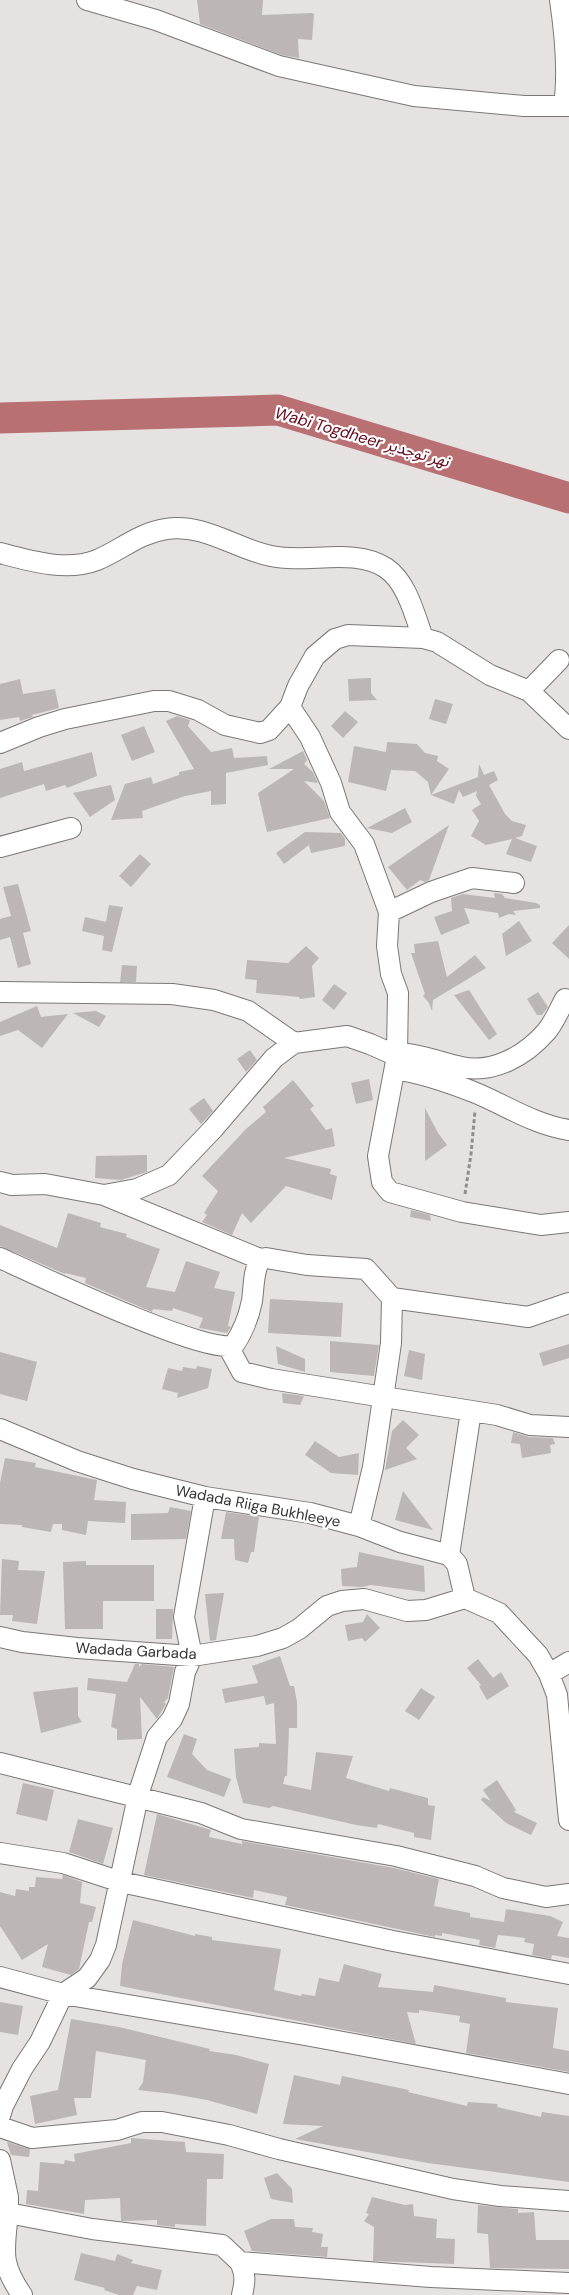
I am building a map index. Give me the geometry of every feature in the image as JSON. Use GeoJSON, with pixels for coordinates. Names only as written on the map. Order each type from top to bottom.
{"type":"FeatureCollection","features":[{"type":"Feature","properties":{"kind":"street"},"geometry":{"type":"LineString","coordinates":[[87,0],[156,20],[279,66],[414,96],[524,106],[567,106],[568,68],[560,0]]}},
{"type":"Feature","properties":{"kind":"street"},"geometry":{"type":"LineString","coordinates":[[0,553],[39,563],[70,565],[96,560],[146,534],[168,529],[191,530],[213,534],[271,556],[300,559],[334,556],[376,562],[397,578],[411,606],[423,638]]}},
{"type":"Feature","properties":{"kind":"street"},"geometry":{"type":"LineString","coordinates":[[0,743],[39,727],[65,719],[154,701],[169,701],[198,710],[225,725],[260,733],[269,730],[290,706],[298,686],[315,656],[335,639],[348,635],[423,638],[437,642],[453,650],[490,675],[529,691],[569,730]]}},
{"type":"Feature","properties":{"kind":"street"},"geometry":{"type":"LineString","coordinates":[[529,691],[559,660]]}},
{"type":"Feature","properties":{"kind":"street"},"geometry":{"type":"LineString","coordinates":[[290,706],[310,737],[331,783],[340,812],[364,844],[389,912],[387,946],[391,974],[398,993],[396,1059],[378,1156],[382,1182],[390,1192],[462,1212],[541,1226],[569,1222]]}},
{"type":"Feature","properties":{"kind":"street"},"geometry":{"type":"LineString","coordinates":[[0,847],[71,828]]}},
{"type":"Feature","properties":{"kind":"street"},"geometry":{"type":"LineString","coordinates":[[389,912],[431,892],[472,878],[514,883]]}},
{"type":"Feature","properties":{"kind":"street"},"geometry":{"type":"LineString","coordinates":[[0,992],[172,994],[214,1000],[248,1011],[294,1043]]}},
{"type":"Feature","properties":{"kind":"street"},"geometry":{"type":"LineString","coordinates":[[396,1059],[414,1053],[462,1067],[478,1068],[503,1064],[520,1055],[546,1032],[565,999]]}},
{"type":"Feature","properties":{"kind":"street"},"geometry":{"type":"LineString","coordinates":[[104,1195],[137,1189],[169,1175],[274,1058],[294,1043],[347,1036],[370,1044],[396,1059],[407,1071],[476,1093],[521,1116],[554,1128],[569,1130]]}},
{"type":"Feature","properties":{"kind":"street"},"geometry":{"type":"LineString","coordinates":[[0,1182],[12,1185],[45,1184],[104,1195],[260,1259],[266,1258],[307,1265],[366,1269],[392,1298],[528,1317],[569,1303]]}},
{"type":"Feature","properties":{"kind":"street"},"geometry":{"type":"LineString","coordinates":[[0,1258],[177,1334],[229,1348],[242,1372],[271,1379],[497,1415],[530,1425],[569,1427]]}},
{"type":"Feature","properties":{"kind":"street"},"geometry":{"type":"LineString","coordinates":[[229,1348],[234,1345],[239,1337],[251,1304],[255,1272],[260,1259]]}},
{"type":"Feature","properties":{"kind":"street"},"geometry":{"type":"LineString","coordinates":[[358,1526],[373,1467],[391,1343],[392,1298]]}},
{"type":"Feature","properties":{"kind":"street"},"geometry":{"type":"LineString","coordinates":[[471,1411],[449,1555],[457,1564],[465,1598],[498,1613],[538,1655],[549,1674],[558,1695],[566,1762],[569,1820]]}},
{"type":"Feature","properties":{"kind":"street","name":"Wadada Riiga Bukhleeye"},"geometry":{"type":"LineString","coordinates":[[0,1429],[77,1461],[134,1479],[205,1497],[310,1513],[358,1526],[400,1542],[449,1555]]}},
{"type":"Feature","properties":{"kind":"street"},"geometry":{"type":"LineString","coordinates":[[0,2116],[3,2106],[22,2069],[40,2042],[63,1994],[81,1983],[100,1960],[106,1945],[138,1797],[157,1738],[172,1719],[179,1704],[185,1672],[192,1656],[184,1617],[205,1497]]}},
{"type":"Feature","properties":{"kind":"street","name":"Wadada Garbada"},"geometry":{"type":"LineString","coordinates":[[0,1637],[22,1642],[77,1648],[192,1656],[257,1646],[283,1638],[299,1629],[327,1606],[342,1601],[364,1599],[407,1611],[426,1610],[465,1598]]}},
{"type":"Feature","properties":{"kind":"street"},"geometry":{"type":"LineString","coordinates":[[549,1674],[569,1662]]}},
{"type":"Feature","properties":{"kind":"street"},"geometry":{"type":"LineString","coordinates":[[0,1763],[201,1813],[241,1829],[396,1856],[475,1876],[503,1888],[546,1897],[569,1894]]}},
{"type":"Feature","properties":{"kind":"street"},"geometry":{"type":"LineString","coordinates":[[0,1853],[63,1863],[121,1882],[393,1941],[569,1974]]}},
{"type":"Feature","properties":{"kind":"street"},"geometry":{"type":"LineString","coordinates":[[0,1977],[63,1994],[305,2035],[569,2084]]}},
{"type":"Feature","properties":{"kind":"street"},"geometry":{"type":"LineString","coordinates":[[0,2127],[32,2138],[117,2130],[142,2122],[162,2122],[468,2192],[569,2202]]}},
{"type":"Feature","properties":{"kind":"street"},"geometry":{"type":"LineString","coordinates":[[0,2160],[8,2197],[4,2261],[6,2272],[22,2295]]}},
{"type":"Feature","properties":{"kind":"street"},"geometry":{"type":"LineString","coordinates":[[8,2213],[92,2229],[222,2245],[240,2262],[245,2272],[246,2280],[242,2295]]}},
{"type":"Feature","properties":{"kind":"street"},"geometry":{"type":"LineString","coordinates":[[240,2262],[431,2276],[569,2283]]}},
{"type":"Feature","properties":{"kind":"path"},"geometry":{"type":"LineString","coordinates":[[462,1212],[471,1154],[476,1093]]}},
{"type":"Feature","properties":{"kind":"building"},"geometry":{"type":"Polygon","coordinates":[[[197,0],[263,0],[262,15],[312,13],[314,14],[312,40],[298,39],[299,58],[282,55],[200,24],[197,0]]]}},
{"type":"Feature","properties":{"kind":"building"},"geometry":{"type":"Polygon","coordinates":[[[371,678],[371,693],[377,700],[349,701],[348,679],[371,678]]]}},
{"type":"Feature","properties":{"kind":"building"},"geometry":{"type":"Polygon","coordinates":[[[20,679],[23,694],[55,689],[59,708],[32,715],[33,717],[20,721],[19,717],[0,720],[0,684],[20,679]]]}},
{"type":"Feature","properties":{"kind":"building"},"geometry":{"type":"Polygon","coordinates":[[[435,699],[453,704],[446,724],[429,719],[435,699]]]}},
{"type":"Feature","properties":{"kind":"building"},"geometry":{"type":"Polygon","coordinates":[[[345,711],[358,722],[343,738],[331,726],[345,711]]]}},
{"type":"Feature","properties":{"kind":"building"},"geometry":{"type":"Polygon","coordinates":[[[177,716],[190,720],[188,726],[211,752],[232,748],[234,758],[267,756],[268,765],[226,773],[226,804],[211,805],[211,791],[185,796],[142,811],[143,818],[111,820],[125,784],[151,777],[153,784],[179,775],[179,772],[194,769],[166,721],[177,716]]]}},
{"type":"Feature","properties":{"kind":"building"},"geometry":{"type":"Polygon","coordinates":[[[144,726],[155,752],[132,761],[121,735],[144,726]]]}},
{"type":"Feature","properties":{"kind":"building"},"geometry":{"type":"Polygon","coordinates":[[[387,742],[417,744],[425,753],[438,756],[437,761],[449,769],[431,795],[428,782],[415,771],[391,770],[386,791],[348,782],[354,746],[386,752],[387,742]]]}},
{"type":"Feature","properties":{"kind":"building"},"geometry":{"type":"Polygon","coordinates":[[[303,751],[307,760],[304,764],[313,772],[318,783],[304,781],[324,801],[330,818],[267,832],[258,793],[294,769],[269,769],[303,751]]]}},
{"type":"Feature","properties":{"kind":"building"},"geometry":{"type":"Polygon","coordinates":[[[92,752],[97,776],[67,788],[65,785],[46,791],[44,784],[0,798],[0,769],[22,762],[24,771],[92,752]]]}},
{"type":"Feature","properties":{"kind":"building"},"geometry":{"type":"Polygon","coordinates":[[[479,764],[484,775],[494,771],[498,780],[489,785],[505,814],[512,821],[526,825],[522,836],[515,838],[537,846],[531,862],[506,854],[512,839],[486,845],[471,836],[479,821],[472,810],[481,804],[476,796],[477,791],[463,797],[459,790],[454,804],[431,795],[478,777],[479,764]]]}},
{"type":"Feature","properties":{"kind":"building"},"geometry":{"type":"Polygon","coordinates":[[[111,785],[115,800],[90,817],[73,793],[111,785]]]}},
{"type":"Feature","properties":{"kind":"building"},"geometry":{"type":"Polygon","coordinates":[[[405,808],[412,822],[392,833],[367,828],[405,808]]]}},
{"type":"Feature","properties":{"kind":"building"},"geometry":{"type":"Polygon","coordinates":[[[449,825],[429,880],[425,882],[420,880],[407,890],[388,867],[449,825]]]}},
{"type":"Feature","properties":{"kind":"building"},"geometry":{"type":"Polygon","coordinates":[[[305,832],[341,833],[345,839],[345,846],[311,853],[309,845],[284,864],[276,853],[305,832]]]}},
{"type":"Feature","properties":{"kind":"building"},"geometry":{"type":"Polygon","coordinates":[[[140,854],[151,864],[131,887],[119,876],[140,854]]]}},
{"type":"Feature","properties":{"kind":"building"},"geometry":{"type":"Polygon","coordinates":[[[18,884],[31,931],[23,933],[31,964],[18,968],[10,937],[0,940],[0,919],[11,916],[3,887],[18,884]]]}},
{"type":"Feature","properties":{"kind":"building"},"geometry":{"type":"Polygon","coordinates":[[[494,893],[502,894],[505,898],[536,903],[540,905],[540,908],[513,911],[516,915],[509,914],[499,918],[498,913],[464,908],[470,923],[441,935],[434,917],[452,911],[451,898],[463,894],[495,898],[494,893]]]}},
{"type":"Feature","properties":{"kind":"building"},"geometry":{"type":"Polygon","coordinates":[[[109,905],[123,907],[112,952],[102,950],[104,936],[82,931],[85,917],[106,922],[109,905]]]}},
{"type":"Feature","properties":{"kind":"building"},"geometry":{"type":"Polygon","coordinates":[[[519,921],[532,941],[506,956],[502,934],[519,921]]]}},
{"type":"Feature","properties":{"kind":"building"},"geometry":{"type":"Polygon","coordinates":[[[569,925],[569,959],[552,943],[569,925]]]}},
{"type":"Feature","properties":{"kind":"building"},"geometry":{"type":"Polygon","coordinates":[[[438,941],[447,977],[475,955],[486,968],[433,1000],[432,1011],[429,1003],[423,996],[425,994],[411,953],[415,953],[414,944],[438,941]]]}},
{"type":"Feature","properties":{"kind":"building"},"geometry":{"type":"Polygon","coordinates":[[[306,946],[319,958],[312,966],[315,997],[300,999],[299,997],[256,993],[257,980],[245,979],[247,960],[288,963],[306,946]]]}},
{"type":"Feature","properties":{"kind":"building"},"geometry":{"type":"Polygon","coordinates":[[[122,965],[137,966],[136,982],[120,982],[122,965]]]}},
{"type":"Feature","properties":{"kind":"building"},"geometry":{"type":"Polygon","coordinates":[[[334,984],[347,993],[334,1010],[322,1000],[334,984]]]}},
{"type":"Feature","properties":{"kind":"building"},"geometry":{"type":"Polygon","coordinates":[[[469,990],[497,1034],[489,1040],[454,995],[469,990]]]}},
{"type":"Feature","properties":{"kind":"building"},"geometry":{"type":"Polygon","coordinates":[[[538,992],[548,1007],[542,1015],[537,1015],[527,999],[538,992]]]}},
{"type":"Feature","properties":{"kind":"building"},"geometry":{"type":"Polygon","coordinates":[[[37,1006],[41,1017],[68,1014],[42,1048],[18,1030],[0,1036],[0,1022],[37,1006]]]}},
{"type":"Feature","properties":{"kind":"building"},"geometry":{"type":"Polygon","coordinates":[[[96,1011],[106,1016],[99,1027],[73,1013],[96,1011]]]}},
{"type":"Feature","properties":{"kind":"building"},"geometry":{"type":"Polygon","coordinates":[[[250,1050],[257,1060],[246,1072],[237,1059],[250,1050]]]}},
{"type":"Feature","properties":{"kind":"building"},"geometry":{"type":"Polygon","coordinates":[[[369,1079],[373,1100],[356,1104],[351,1083],[369,1079]]]}},
{"type":"Feature","properties":{"kind":"building"},"geometry":{"type":"Polygon","coordinates":[[[293,1080],[314,1106],[310,1109],[326,1130],[332,1128],[335,1146],[284,1158],[331,1169],[330,1174],[337,1176],[332,1200],[286,1186],[251,1223],[242,1213],[232,1235],[202,1222],[207,1215],[204,1213],[218,1191],[202,1176],[246,1129],[266,1112],[263,1107],[293,1080]]]}},
{"type":"Feature","properties":{"kind":"building"},"geometry":{"type":"Polygon","coordinates":[[[204,1098],[213,1111],[201,1124],[189,1109],[204,1098]]]}},
{"type":"Feature","properties":{"kind":"building"},"geometry":{"type":"Polygon","coordinates":[[[425,1108],[438,1133],[447,1145],[425,1161],[425,1108]]]}},
{"type":"Feature","properties":{"kind":"building"},"geometry":{"type":"Polygon","coordinates":[[[147,1155],[147,1172],[121,1180],[95,1178],[96,1156],[147,1155]]]}},
{"type":"Feature","properties":{"kind":"building"},"geometry":{"type":"Polygon","coordinates":[[[411,1210],[430,1215],[431,1221],[410,1217],[411,1210]]]}},
{"type":"Feature","properties":{"kind":"building"},"geometry":{"type":"Polygon","coordinates":[[[68,1213],[101,1223],[100,1227],[127,1234],[126,1237],[160,1249],[146,1287],[175,1292],[186,1261],[220,1272],[214,1288],[235,1292],[228,1326],[231,1327],[227,1333],[199,1328],[203,1318],[173,1308],[172,1311],[153,1309],[152,1312],[85,1283],[86,1278],[65,1274],[0,1246],[0,1225],[57,1248],[68,1213]]]}},
{"type":"Feature","properties":{"kind":"building"},"geometry":{"type":"Polygon","coordinates":[[[270,1299],[343,1303],[341,1337],[268,1333],[270,1299]]]}},
{"type":"Feature","properties":{"kind":"building"},"geometry":{"type":"Polygon","coordinates":[[[330,1341],[379,1345],[374,1376],[330,1372],[330,1341]]]}},
{"type":"Feature","properties":{"kind":"building"},"geometry":{"type":"Polygon","coordinates":[[[569,1344],[569,1358],[543,1366],[539,1353],[569,1344]]]}},
{"type":"Feature","properties":{"kind":"building"},"geometry":{"type":"Polygon","coordinates":[[[276,1346],[305,1359],[305,1372],[278,1364],[276,1346]]]}},
{"type":"Feature","properties":{"kind":"building"},"geometry":{"type":"Polygon","coordinates":[[[409,1350],[425,1354],[422,1380],[404,1376],[409,1350]]]}},
{"type":"Feature","properties":{"kind":"building"},"geometry":{"type":"Polygon","coordinates":[[[0,1352],[37,1362],[27,1401],[0,1394],[0,1352]]]}},
{"type":"Feature","properties":{"kind":"building"},"geometry":{"type":"Polygon","coordinates":[[[197,1366],[212,1369],[208,1388],[177,1398],[178,1393],[162,1389],[168,1368],[182,1371],[183,1367],[196,1369],[197,1366]]]}},
{"type":"Feature","properties":{"kind":"building"},"geometry":{"type":"Polygon","coordinates":[[[282,1393],[304,1396],[300,1405],[283,1403],[282,1393]]]}},
{"type":"Feature","properties":{"kind":"building"},"geometry":{"type":"Polygon","coordinates":[[[403,1420],[419,1435],[406,1448],[417,1459],[385,1470],[392,1431],[403,1420]]]}},
{"type":"Feature","properties":{"kind":"building"},"geometry":{"type":"Polygon","coordinates":[[[513,1432],[529,1437],[553,1438],[555,1444],[550,1445],[551,1453],[522,1458],[520,1444],[511,1443],[513,1432]]]}},
{"type":"Feature","properties":{"kind":"building"},"geometry":{"type":"Polygon","coordinates":[[[315,1441],[339,1457],[359,1453],[358,1475],[331,1473],[305,1455],[315,1441]]]}},
{"type":"Feature","properties":{"kind":"building"},"geometry":{"type":"Polygon","coordinates":[[[5,1458],[36,1463],[35,1467],[97,1480],[94,1500],[126,1502],[125,1523],[88,1521],[86,1535],[62,1530],[62,1524],[53,1524],[51,1532],[22,1527],[22,1525],[0,1524],[0,1483],[5,1458]]]}},
{"type":"Feature","properties":{"kind":"building"},"geometry":{"type":"Polygon","coordinates":[[[403,1491],[433,1530],[395,1520],[403,1491]]]}},
{"type":"Feature","properties":{"kind":"building"},"geometry":{"type":"Polygon","coordinates":[[[170,1507],[191,1511],[186,1539],[131,1540],[131,1514],[168,1513],[170,1507]]]}},
{"type":"Feature","properties":{"kind":"building"},"geometry":{"type":"Polygon","coordinates":[[[226,1512],[259,1517],[254,1552],[251,1552],[248,1563],[235,1560],[234,1539],[221,1539],[226,1512]]]}},
{"type":"Feature","properties":{"kind":"building"},"geometry":{"type":"Polygon","coordinates":[[[359,1552],[424,1566],[425,1592],[371,1585],[362,1587],[342,1586],[341,1569],[357,1567],[359,1552]]]}},
{"type":"Feature","properties":{"kind":"building"},"geometry":{"type":"Polygon","coordinates":[[[2,1559],[19,1561],[18,1570],[45,1571],[37,1624],[12,1621],[13,1615],[0,1615],[2,1559]]]}},
{"type":"Feature","properties":{"kind":"building"},"geometry":{"type":"Polygon","coordinates":[[[86,1561],[86,1565],[154,1565],[154,1601],[103,1601],[103,1629],[65,1629],[63,1562],[86,1561]]]}},
{"type":"Feature","properties":{"kind":"building"},"geometry":{"type":"Polygon","coordinates":[[[224,1593],[216,1640],[210,1641],[205,1594],[224,1593]]]}},
{"type":"Feature","properties":{"kind":"building"},"geometry":{"type":"Polygon","coordinates":[[[156,1609],[173,1609],[172,1639],[156,1639],[156,1609]]]}},
{"type":"Feature","properties":{"kind":"building"},"geometry":{"type":"Polygon","coordinates":[[[367,1614],[380,1628],[365,1642],[362,1638],[348,1641],[345,1625],[363,1622],[367,1614]]]}},
{"type":"Feature","properties":{"kind":"building"},"geometry":{"type":"Polygon","coordinates":[[[280,1656],[290,1686],[294,1686],[297,1702],[297,1728],[289,1728],[287,1776],[285,1776],[283,1784],[311,1790],[316,1752],[353,1756],[346,1778],[389,1791],[390,1788],[428,1798],[428,1805],[435,1806],[431,1840],[414,1837],[414,1833],[378,1824],[377,1828],[356,1825],[273,1806],[269,1808],[243,1803],[236,1777],[234,1749],[259,1747],[259,1743],[276,1744],[274,1703],[266,1705],[264,1696],[225,1703],[222,1689],[258,1683],[252,1666],[280,1656]]]}},
{"type":"Feature","properties":{"kind":"building"},"geometry":{"type":"Polygon","coordinates":[[[478,1659],[493,1678],[501,1672],[509,1686],[487,1700],[479,1686],[481,1685],[467,1668],[478,1659]]]}},
{"type":"Feature","properties":{"kind":"building"},"geometry":{"type":"Polygon","coordinates":[[[135,1664],[139,1664],[139,1667],[142,1664],[174,1667],[168,1698],[164,1702],[166,1704],[157,1719],[140,1697],[142,1739],[117,1740],[117,1729],[111,1727],[116,1694],[87,1690],[88,1678],[127,1682],[135,1664]]]}},
{"type":"Feature","properties":{"kind":"building"},"geometry":{"type":"Polygon","coordinates":[[[78,1687],[78,1716],[82,1722],[41,1733],[33,1692],[78,1687]]]}},
{"type":"Feature","properties":{"kind":"building"},"geometry":{"type":"Polygon","coordinates":[[[421,1688],[435,1697],[419,1720],[405,1711],[421,1688]]]}},
{"type":"Feature","properties":{"kind":"building"},"geometry":{"type":"Polygon","coordinates":[[[184,1734],[197,1739],[192,1754],[207,1770],[231,1779],[224,1797],[167,1777],[184,1734]]]}},
{"type":"Feature","properties":{"kind":"building"},"geometry":{"type":"Polygon","coordinates":[[[497,1780],[516,1810],[514,1812],[537,1823],[531,1835],[506,1823],[481,1800],[483,1797],[491,1801],[483,1790],[497,1780]]]}},
{"type":"Feature","properties":{"kind":"building"},"geometry":{"type":"Polygon","coordinates":[[[23,1783],[54,1790],[47,1821],[16,1814],[23,1783]]]}},
{"type":"Feature","properties":{"kind":"building"},"geometry":{"type":"Polygon","coordinates":[[[157,1814],[211,1830],[209,1837],[242,1844],[242,1841],[394,1868],[439,1879],[434,1906],[470,1913],[470,1917],[504,1922],[506,1909],[550,1916],[563,1922],[557,1936],[569,1938],[569,1958],[552,1955],[551,1959],[532,1955],[534,1944],[524,1942],[525,1938],[498,1935],[495,1948],[479,1945],[480,1940],[442,1933],[442,1936],[435,1935],[435,1937],[285,1905],[287,1897],[254,1890],[253,1898],[144,1875],[157,1814]]]}},
{"type":"Feature","properties":{"kind":"building"},"geometry":{"type":"Polygon","coordinates":[[[78,1819],[113,1828],[103,1864],[69,1852],[78,1819]]]}},
{"type":"Feature","properties":{"kind":"building"},"geometry":{"type":"Polygon","coordinates":[[[63,1875],[82,1882],[80,1903],[96,1907],[92,1922],[89,1922],[79,1969],[71,1975],[42,1967],[48,1944],[22,1960],[0,1926],[0,1892],[15,1896],[16,1889],[29,1891],[29,1887],[35,1887],[36,1877],[62,1879],[63,1875]]]}},
{"type":"Feature","properties":{"kind":"building"},"geometry":{"type":"Polygon","coordinates":[[[133,1920],[195,1936],[195,1934],[212,1937],[212,1940],[281,1949],[274,1990],[301,1996],[302,1994],[315,1996],[319,1978],[339,1982],[344,1964],[382,1974],[378,1987],[433,1992],[434,1985],[506,1998],[506,2002],[558,2008],[553,2048],[569,2051],[569,2072],[466,2053],[470,2024],[459,2022],[460,2016],[419,2010],[419,2013],[407,2012],[416,2044],[120,1986],[122,1964],[133,1920]]]}},
{"type":"Feature","properties":{"kind":"building"},"geometry":{"type":"Polygon","coordinates":[[[0,2002],[23,2006],[18,2035],[0,2032],[0,2002]]]}},
{"type":"Feature","properties":{"kind":"building"},"geometry":{"type":"Polygon","coordinates":[[[71,2019],[119,2027],[210,2049],[209,2051],[236,2055],[269,2064],[257,2114],[207,2100],[138,2090],[143,2082],[146,2060],[96,2051],[91,2098],[74,2098],[77,2115],[35,2124],[30,2096],[58,2090],[71,2019]]]}},
{"type":"Feature","properties":{"kind":"building"},"geometry":{"type":"Polygon","coordinates":[[[294,2075],[340,2085],[342,2076],[409,2090],[408,2092],[467,2106],[468,2102],[498,2104],[497,2107],[541,2117],[542,2112],[569,2116],[569,2182],[428,2163],[295,2139],[323,2126],[283,2124],[294,2075]]]}},
{"type":"Feature","properties":{"kind":"building"},"geometry":{"type":"Polygon","coordinates":[[[131,2138],[185,2142],[186,2152],[224,2154],[223,2179],[207,2179],[206,2226],[175,2224],[175,2227],[157,2225],[157,2220],[121,2221],[120,2198],[85,2200],[84,2214],[26,2204],[27,2190],[38,2191],[40,2162],[64,2164],[65,2160],[75,2162],[74,2154],[131,2143],[131,2138]]]}},
{"type":"Feature","properties":{"kind":"building"},"geometry":{"type":"Polygon","coordinates":[[[7,2142],[30,2149],[29,2157],[11,2155],[7,2142]]]}},
{"type":"Feature","properties":{"kind":"building"},"geometry":{"type":"Polygon","coordinates":[[[277,2173],[292,2189],[293,2203],[271,2199],[264,2178],[277,2173]]]}},
{"type":"Feature","properties":{"kind":"building"},"geometry":{"type":"Polygon","coordinates":[[[372,2197],[405,2205],[413,2204],[414,2216],[437,2219],[436,2238],[455,2239],[454,2264],[373,2261],[374,2227],[364,2221],[369,2214],[366,2213],[372,2197]]]}},
{"type":"Feature","properties":{"kind":"building"},"geometry":{"type":"Polygon","coordinates":[[[478,2205],[518,2209],[518,2213],[534,2212],[536,2240],[569,2240],[569,2269],[490,2268],[488,2234],[477,2233],[478,2205]]]}},
{"type":"Feature","properties":{"kind":"building"},"geometry":{"type":"Polygon","coordinates":[[[271,2219],[294,2219],[295,2227],[313,2228],[312,2232],[323,2234],[321,2247],[328,2247],[327,2257],[252,2251],[244,2231],[271,2219]]]}},
{"type":"Feature","properties":{"kind":"building"},"geometry":{"type":"Polygon","coordinates":[[[81,2253],[115,2261],[117,2254],[133,2260],[131,2263],[162,2270],[157,2290],[137,2286],[133,2295],[119,2295],[104,2290],[105,2288],[74,2280],[81,2253]]]}},
{"type":"Feature","properties":{"kind":"waterway","name":"Wabi Togdheer نهر توجدير"},"geometry":{"type":"LineString","coordinates":[[0,418],[278,410],[569,498]]}}]}
